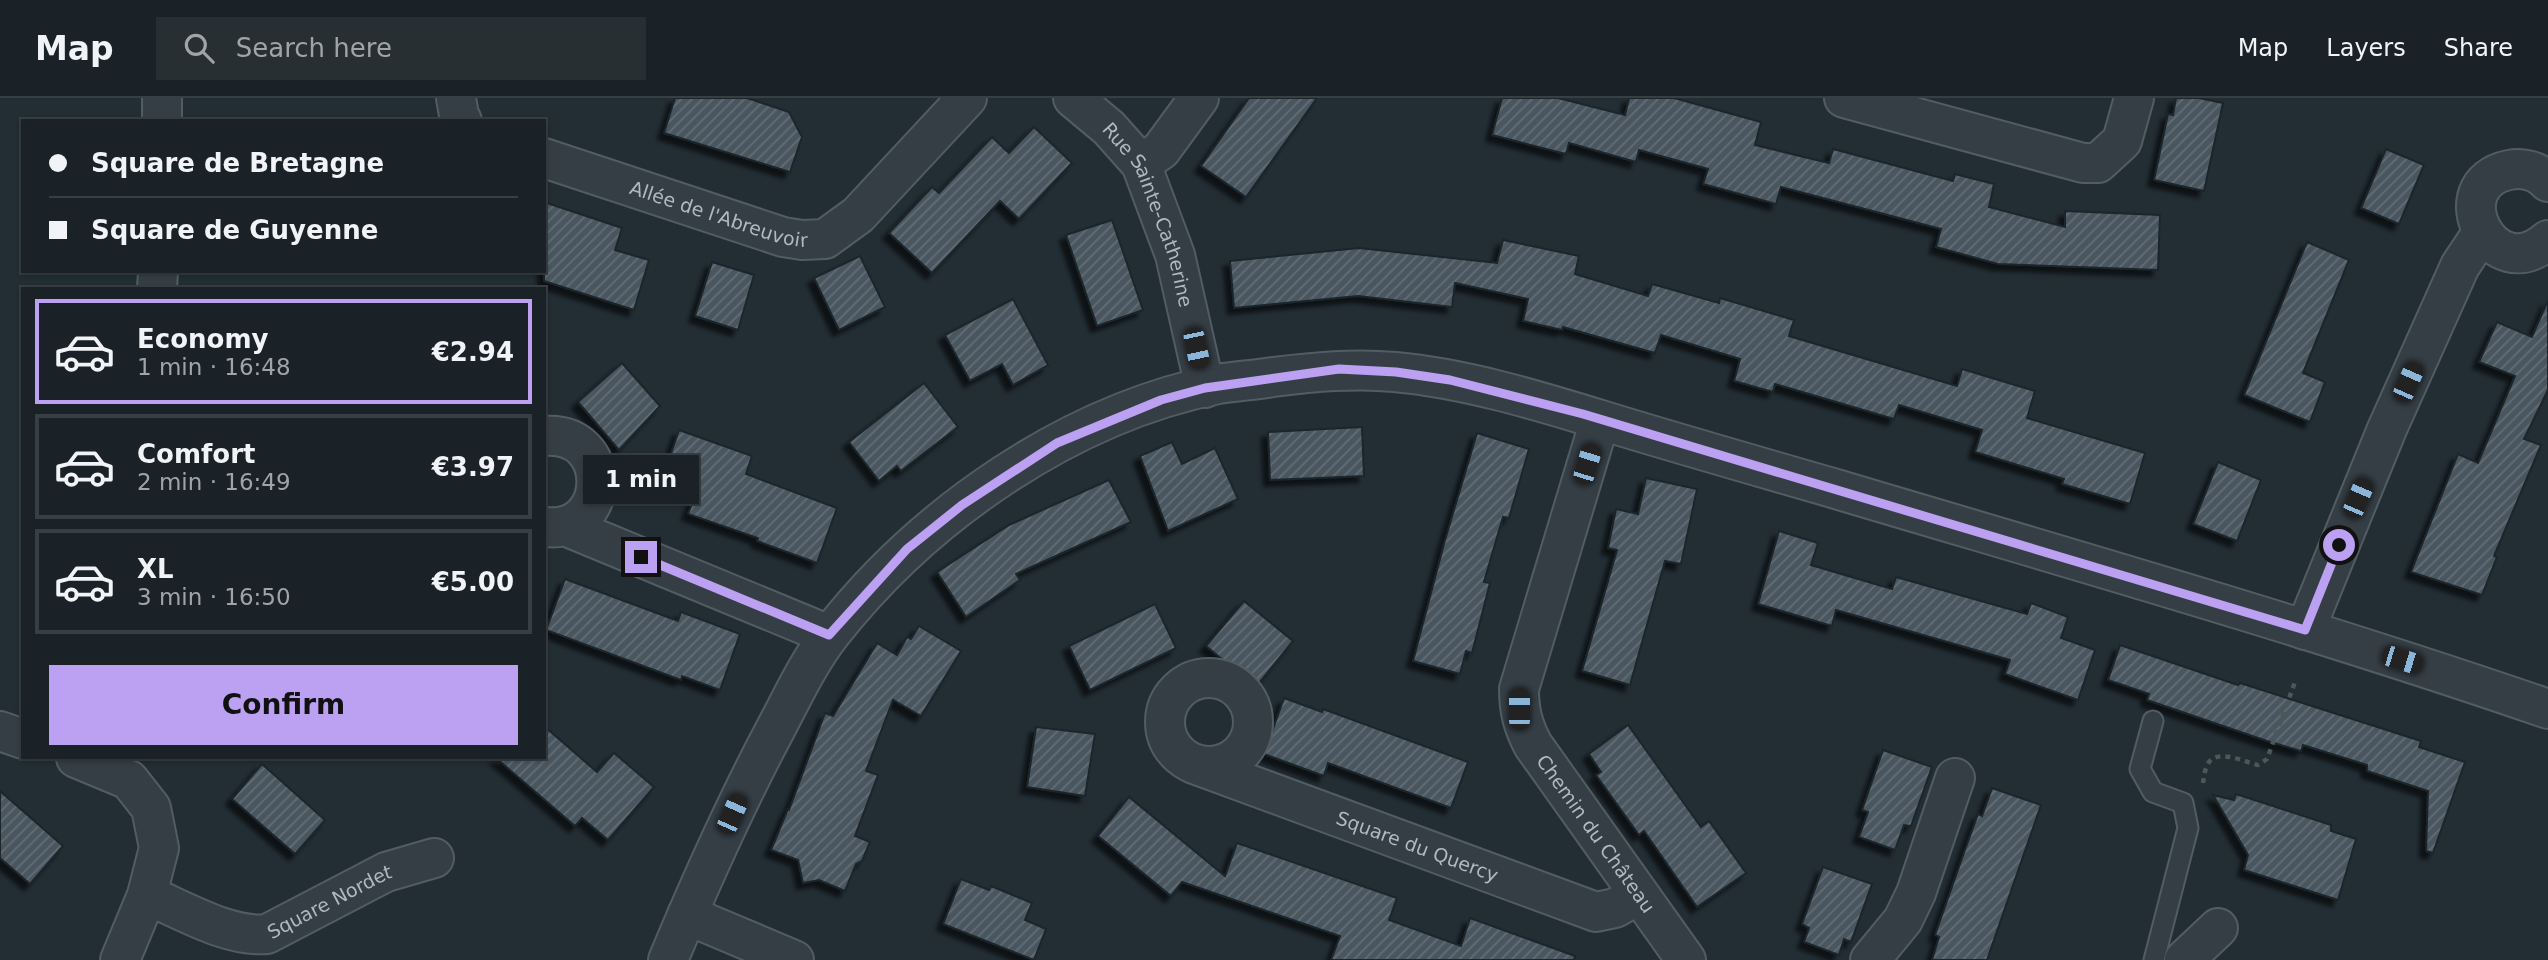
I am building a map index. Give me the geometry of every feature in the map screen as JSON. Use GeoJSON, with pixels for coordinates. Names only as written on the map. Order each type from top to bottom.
{"type":"FeatureCollection","features":[{"type":"Feature","properties":{"kind":"street"},"geometry":{"type":"LineString","coordinates":[[162,98],[162,119]]}},
{"type":"Feature","properties":{"kind":"street"},"geometry":{"type":"LineString","coordinates":[[456,98],[461,119]]}},
{"type":"Feature","properties":{"kind":"street","name":"Allée de l'Abreuvoir"},"geometry":{"type":"LineString","coordinates":[[546,159],[783,237],[825,240],[858,215],[967,98]]}},
{"type":"Feature","properties":{"kind":"street","name":"Rue Sainte-Catherine"},"geometry":{"type":"LineString","coordinates":[[1073,98],[1109,128],[1141,164],[1175,255],[1205,388]]}},
{"type":"Feature","properties":{"kind":"street"},"geometry":{"type":"LineString","coordinates":[[1141,164],[1161,150],[1199,98]]}},
{"type":"Feature","properties":{"kind":"street"},"geometry":{"type":"LineString","coordinates":[[1844,98],[2083,163],[2098,163],[2122,141],[2134,98]]}},
{"type":"Feature","properties":{"kind":"street"},"geometry":{"type":"LineString","coordinates":[[2548,182],[2530,170],[2501,172],[2489,180],[2480,192],[2476,205],[2476,220],[2482,233],[2502,250],[2528,252],[2548,240]]}},
{"type":"Feature","properties":{"kind":"street"},"geometry":{"type":"LineString","coordinates":[[2305,630],[2392,416],[2460,266],[2482,233]]}},
{"type":"Feature","properties":{"kind":"street"},"geometry":{"type":"LineString","coordinates":[[668,960],[743,789],[794,694],[829,635],[907,549],[988,487],[1057,443],[1161,400],[1205,388],[1339,369],[1396,372],[1450,380],[1600,420],[2305,630],[2548,709]]}},
{"type":"Feature","properties":{"kind":"street","name":"Chemin du Château"},"geometry":{"type":"LineString","coordinates":[[1600,420],[1519,689],[1519,709],[1523,726],[1533,745],[1686,960]]}},
{"type":"Feature","properties":{"kind":"street"},"geometry":{"type":"LineString","coordinates":[[546,436],[556,435],[571,440],[584,449],[593,461],[597,477],[596,493],[590,508],[579,519],[555,526]]}},
{"type":"Feature","properties":{"kind":"street"},"geometry":{"type":"LineString","coordinates":[[555,526],[829,635]]}},
{"type":"Feature","properties":{"kind":"street"},"geometry":{"type":"LineString","coordinates":[[0,731],[21,738]]}},
{"type":"Feature","properties":{"kind":"street"},"geometry":{"type":"LineString","coordinates":[[78,759],[129,780],[151,808],[159,848],[148,895],[120,960]]}},
{"type":"Feature","properties":{"kind":"street","name":"Square du Quercy"},"geometry":{"type":"LineString","coordinates":[[1194,764],[1596,912],[1615,908],[1639,895]]}},
{"type":"Feature","properties":{"kind":"street"},"geometry":{"type":"LineString","coordinates":[[1870,960],[1903,920],[1916,893],[1955,778]]}},
{"type":"Feature","properties":{"kind":"street","name":"Square Nordet"},"geometry":{"type":"LineString","coordinates":[[148,895],[230,930],[256,935],[267,934],[386,872],[434,858]]}},
{"type":"Feature","properties":{"kind":"street"},"geometry":{"type":"LineString","coordinates":[[687,915],[794,960]]}},
{"type":"Feature","properties":{"kind":"street"},"geometry":{"type":"LineString","coordinates":[[2184,960],[2218,928]]}},
{"type":"Feature","properties":{"kind":"lane"},"geometry":{"type":"LineString","coordinates":[[2153,721],[2140,769],[2153,792],[2183,803],[2188,828],[2154,960]]}},
{"type":"Feature","properties":{"kind":"path"},"geometry":{"type":"LineString","coordinates":[[2183,803],[2200,791],[2209,762],[2216,757],[2223,756],[2258,765],[2267,759],[2295,682]]}},
{"type":"Feature","properties":{"kind":"building"},"geometry":{"type":"Polygon","coordinates":[[[675,98],[747,98],[789,112],[802,137],[790,172],[664,133],[675,98]]]}},
{"type":"Feature","properties":{"kind":"building"},"geometry":{"type":"Polygon","coordinates":[[[1249,98],[1317,98],[1246,197],[1201,166],[1249,98]]]}},
{"type":"Feature","properties":{"kind":"building"},"geometry":{"type":"Polygon","coordinates":[[[1502,98],[1558,98],[1625,115],[1629,98],[1674,98],[1761,122],[1755,145],[1829,163],[1833,149],[1953,181],[1955,174],[1994,184],[1989,207],[2065,227],[2065,211],[2160,215],[2158,270],[1998,264],[1936,247],[1941,229],[1781,187],[1776,204],[1703,184],[1708,169],[1639,150],[1636,162],[1569,143],[1566,154],[1492,135],[1502,98]]]}},
{"type":"Feature","properties":{"kind":"building"},"geometry":{"type":"Polygon","coordinates":[[[2176,98],[2199,98],[2223,103],[2204,191],[2154,180],[2168,114],[2173,115],[2176,98]]]}},
{"type":"Feature","properties":{"kind":"building"},"geometry":{"type":"Polygon","coordinates":[[[1034,127],[1072,163],[1019,219],[1000,201],[932,273],[889,233],[932,187],[939,193],[992,137],[1009,153],[1034,127]]]}},
{"type":"Feature","properties":{"kind":"building"},"geometry":{"type":"Polygon","coordinates":[[[2386,149],[2424,165],[2399,224],[2361,208],[2386,149]]]}},
{"type":"Feature","properties":{"kind":"building"},"geometry":{"type":"Polygon","coordinates":[[[546,203],[622,228],[615,250],[649,260],[634,310],[544,281],[546,203]]]}},
{"type":"Feature","properties":{"kind":"building"},"geometry":{"type":"Polygon","coordinates":[[[1112,220],[1143,310],[1097,326],[1066,235],[1112,220]]]}},
{"type":"Feature","properties":{"kind":"building"},"geometry":{"type":"Polygon","coordinates":[[[1503,240],[1579,256],[1575,274],[1648,296],[1652,284],[1719,303],[1720,298],[1794,320],[1789,336],[1957,386],[1962,369],[2035,391],[2027,418],[2145,453],[2130,504],[2062,484],[2064,479],[1975,452],[1982,430],[1899,405],[1894,419],[1775,384],[1773,392],[1734,381],[1740,359],[1661,335],[1655,353],[1563,327],[1562,330],[1523,321],[1528,299],[1455,283],[1452,307],[1358,296],[1234,308],[1230,261],[1359,248],[1497,263],[1503,240]]]}},
{"type":"Feature","properties":{"kind":"building"},"geometry":{"type":"Polygon","coordinates":[[[2307,242],[2349,260],[2303,373],[2325,382],[2310,422],[2244,395],[2307,242]]]}},
{"type":"Feature","properties":{"kind":"building"},"geometry":{"type":"Polygon","coordinates":[[[860,256],[885,307],[839,330],[814,278],[860,256]]]}},
{"type":"Feature","properties":{"kind":"building"},"geometry":{"type":"Polygon","coordinates":[[[712,262],[754,275],[738,330],[695,316],[712,262]]]}},
{"type":"Feature","properties":{"kind":"building"},"geometry":{"type":"Polygon","coordinates":[[[1013,299],[1048,365],[1013,385],[1002,364],[970,381],[945,335],[1013,299]]]}},
{"type":"Feature","properties":{"kind":"building"},"geometry":{"type":"Polygon","coordinates":[[[2548,300],[2548,390],[2524,439],[2541,445],[2494,556],[2497,557],[2482,595],[2411,572],[2458,454],[2478,463],[2515,376],[2479,362],[2497,322],[2532,337],[2548,300]]]}},
{"type":"Feature","properties":{"kind":"building"},"geometry":{"type":"Polygon","coordinates":[[[622,363],[660,406],[619,450],[578,402],[622,363]]]}},
{"type":"Feature","properties":{"kind":"building"},"geometry":{"type":"Polygon","coordinates":[[[924,383],[958,427],[901,471],[897,466],[879,481],[849,442],[924,383]]]}},
{"type":"Feature","properties":{"kind":"building"},"geometry":{"type":"Polygon","coordinates":[[[1362,427],[1364,476],[1270,480],[1268,432],[1362,427]]]}},
{"type":"Feature","properties":{"kind":"building"},"geometry":{"type":"Polygon","coordinates":[[[679,430],[752,456],[746,474],[837,508],[817,563],[757,541],[758,538],[688,514],[696,492],[662,480],[679,430]]]}},
{"type":"Feature","properties":{"kind":"building"},"geometry":{"type":"Polygon","coordinates":[[[1477,433],[1529,449],[1509,518],[1503,517],[1484,582],[1490,583],[1472,653],[1466,651],[1460,674],[1413,661],[1477,433]]]}},
{"type":"Feature","properties":{"kind":"building"},"geometry":{"type":"Polygon","coordinates":[[[1172,442],[1182,464],[1215,448],[1238,499],[1168,531],[1140,456],[1172,442]]]}},
{"type":"Feature","properties":{"kind":"building"},"geometry":{"type":"Polygon","coordinates":[[[2218,462],[2261,480],[2237,541],[2193,524],[2218,462]]]}},
{"type":"Feature","properties":{"kind":"building"},"geometry":{"type":"Polygon","coordinates":[[[1646,478],[1697,489],[1681,564],[1665,561],[1630,685],[1582,671],[1617,550],[1608,548],[1616,509],[1638,514],[1646,478]]]}},
{"type":"Feature","properties":{"kind":"building"},"geometry":{"type":"Polygon","coordinates":[[[1109,480],[1131,522],[1016,574],[1020,580],[966,617],[937,572],[1009,525],[1109,480]]]}},
{"type":"Feature","properties":{"kind":"building"},"geometry":{"type":"Polygon","coordinates":[[[1779,531],[1818,543],[1811,565],[1892,589],[1896,577],[2027,614],[2031,603],[2068,617],[2061,638],[2095,650],[2078,700],[2005,674],[2010,660],[1836,610],[1832,626],[1758,604],[1779,531]]]}},
{"type":"Feature","properties":{"kind":"building"},"geometry":{"type":"Polygon","coordinates":[[[565,579],[678,621],[681,612],[740,634],[720,690],[682,676],[681,680],[546,630],[565,579]]]}},
{"type":"Feature","properties":{"kind":"building"},"geometry":{"type":"Polygon","coordinates":[[[1244,601],[1293,641],[1256,687],[1206,646],[1244,601]]]}},
{"type":"Feature","properties":{"kind":"building"},"geometry":{"type":"Polygon","coordinates":[[[1155,604],[1176,648],[1090,690],[1069,646],[1155,604]]]}},
{"type":"Feature","properties":{"kind":"building"},"geometry":{"type":"Polygon","coordinates":[[[919,626],[961,651],[921,716],[893,700],[866,771],[878,775],[855,836],[870,842],[862,861],[856,864],[845,891],[819,880],[803,883],[798,860],[771,850],[825,713],[833,716],[877,643],[897,655],[907,637],[911,639],[919,626]]]}},
{"type":"Feature","properties":{"kind":"building"},"geometry":{"type":"Polygon","coordinates":[[[2120,645],[2238,685],[2240,683],[2421,741],[2419,747],[2465,762],[2433,853],[2426,851],[2428,791],[2367,771],[2367,765],[2303,745],[2301,751],[2267,741],[2147,700],[2149,694],[2108,680],[2120,645]]]}},
{"type":"Feature","properties":{"kind":"building"},"geometry":{"type":"Polygon","coordinates":[[[1284,698],[1322,712],[1323,709],[1468,762],[1451,808],[1328,763],[1324,776],[1264,754],[1284,698]]]}},
{"type":"Feature","properties":{"kind":"building"},"geometry":{"type":"Polygon","coordinates":[[[1628,725],[1701,827],[1709,821],[1746,873],[1697,907],[1644,831],[1639,835],[1596,775],[1601,772],[1589,754],[1628,725]]]}},
{"type":"Feature","properties":{"kind":"building"},"geometry":{"type":"Polygon","coordinates":[[[1036,727],[1095,734],[1085,796],[1027,787],[1036,727]]]}},
{"type":"Feature","properties":{"kind":"building"},"geometry":{"type":"Polygon","coordinates":[[[546,728],[597,772],[614,753],[654,787],[608,840],[582,818],[575,826],[497,759],[546,759],[546,728]]]}},
{"type":"Feature","properties":{"kind":"building"},"geometry":{"type":"Polygon","coordinates":[[[1883,750],[1932,767],[1911,826],[1904,825],[1895,850],[1859,837],[1868,812],[1862,810],[1883,750]]]}},
{"type":"Feature","properties":{"kind":"building"},"geometry":{"type":"Polygon","coordinates":[[[262,764],[325,820],[295,854],[232,799],[262,764]]]}},
{"type":"Feature","properties":{"kind":"building"},"geometry":{"type":"Polygon","coordinates":[[[1992,788],[2041,805],[1987,960],[1932,960],[1939,937],[1935,935],[1978,814],[1982,816],[1992,788]]]}},
{"type":"Feature","properties":{"kind":"building"},"geometry":{"type":"Polygon","coordinates":[[[0,791],[63,846],[30,884],[0,858],[0,791]]]}},
{"type":"Feature","properties":{"kind":"building"},"geometry":{"type":"Polygon","coordinates":[[[2236,794],[2331,825],[2331,831],[2356,839],[2338,900],[2244,870],[2248,855],[2213,795],[2234,800],[2236,794]]]}},
{"type":"Feature","properties":{"kind":"building"},"geometry":{"type":"Polygon","coordinates":[[[1129,797],[1225,876],[1237,843],[1397,898],[1389,920],[1461,946],[1470,918],[1575,956],[1574,960],[1331,960],[1340,936],[1182,882],[1171,896],[1098,836],[1129,797]]]}},
{"type":"Feature","properties":{"kind":"building"},"geometry":{"type":"Polygon","coordinates":[[[1823,867],[1872,884],[1851,942],[1844,939],[1839,955],[1804,942],[1809,928],[1802,924],[1823,867]]]}},
{"type":"Feature","properties":{"kind":"building"},"geometry":{"type":"Polygon","coordinates":[[[961,879],[989,890],[991,886],[1032,903],[1025,920],[1046,929],[1034,960],[943,924],[961,879]]]}},
{"type":"Feature","properties":{"kind":"route"},"geometry":{"type":"LineString","coordinates":[[641,557],[829,635],[907,549],[962,505],[1057,443],[1161,400],[1220,384],[1339,369],[1396,372],[1450,380],[1583,414],[2305,630],[2339,545]]}}]}
